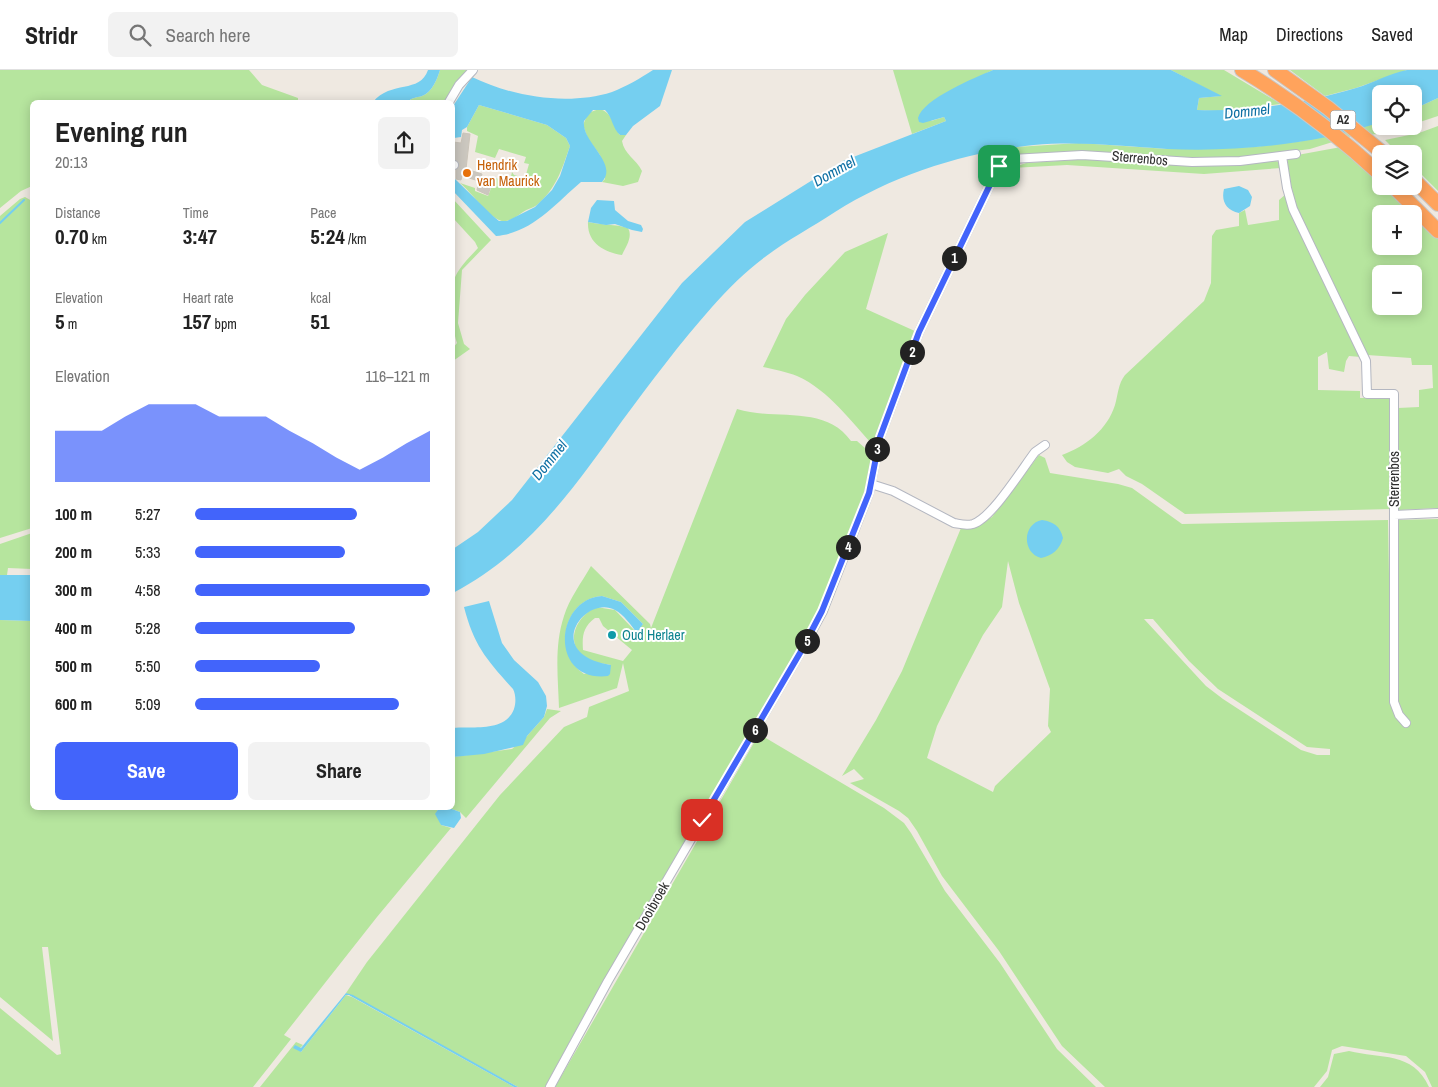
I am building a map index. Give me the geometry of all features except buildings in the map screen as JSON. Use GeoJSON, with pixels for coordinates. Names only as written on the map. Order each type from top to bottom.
{"type":"FeatureCollection","features":[{"type":"Feature","properties":{"kind":"highway","name":"A2"},"geometry":{"type":"LineString","coordinates":[[1242,70],[1273,89],[1356,152],[1372,167]]}},
{"type":"Feature","properties":{"kind":"highway","name":"A2"},"geometry":{"type":"LineString","coordinates":[[1275,70],[1296,84],[1374,145]]}},
{"type":"Feature","properties":{"kind":"highway"},"geometry":{"type":"LineString","coordinates":[[1422,188],[1438,204]]}},
{"type":"Feature","properties":{"kind":"highway"},"geometry":{"type":"LineString","coordinates":[[1402,195],[1438,231]]}},
{"type":"Feature","properties":{"kind":"street"},"geometry":{"type":"LineString","coordinates":[[450,100],[459,85],[473,70]]}},
{"type":"Feature","properties":{"kind":"street"},"geometry":{"type":"LineString","coordinates":[[1282,156],[1296,154]]}},
{"type":"Feature","properties":{"kind":"street","name":"Sterrenbos"},"geometry":{"type":"LineString","coordinates":[[756,728],[822,611],[872,484],[880,437],[919,332],[999,166],[1013,159],[1082,155],[1192,162],[1240,161],[1282,156],[1293,210],[1366,362],[1367,394],[1394,394],[1394,702],[1399,715],[1406,723]]}},
{"type":"Feature","properties":{"kind":"street"},"geometry":{"type":"LineString","coordinates":[[872,484],[893,491],[954,523],[973,524],[990,513],[1035,452],[1045,445]]}},
{"type":"Feature","properties":{"kind":"street"},"geometry":{"type":"LineString","coordinates":[[1394,515],[1438,513]]}},
{"type":"Feature","properties":{"kind":"street","name":"Dooibroek"},"geometry":{"type":"LineString","coordinates":[[550,1087],[608,981],[756,728]]}},
{"type":"Feature","properties":{"kind":"green space"},"geometry":{"type":"Polygon","coordinates":[[[0,70],[249,70],[262,85],[298,98],[298,100],[30,100],[30,187],[21,191],[0,208],[0,70]]]}},
{"type":"Feature","properties":{"kind":"green space"},"geometry":{"type":"Polygon","coordinates":[[[440,70],[470,70],[448,100],[410,100],[429,92],[436,82],[440,70]]]}},
{"type":"Feature","properties":{"kind":"green space"},"geometry":{"type":"Polygon","coordinates":[[[893,70],[993,70],[952,90],[931,121],[944,117],[946,121],[912,134],[893,70]]]}},
{"type":"Feature","properties":{"kind":"green space"},"geometry":{"type":"Polygon","coordinates":[[[1171,70],[1224,70],[1281,104],[1218,111],[1197,110],[1199,98],[1220,96],[1171,70]]]}},
{"type":"Feature","properties":{"kind":"green space"},"geometry":{"type":"Polygon","coordinates":[[[1290,70],[1407,70],[1356,88],[1325,96],[1290,70]]]}},
{"type":"Feature","properties":{"kind":"green space"},"geometry":{"type":"Polygon","coordinates":[[[1438,98],[1438,116],[1422,121],[1422,105],[1438,98]]]}},
{"type":"Feature","properties":{"kind":"green space"},"geometry":{"type":"Polygon","coordinates":[[[479,105],[547,125],[566,138],[570,146],[561,171],[544,199],[509,221],[502,221],[494,217],[460,183],[475,188],[475,191],[488,196],[495,178],[510,181],[512,172],[514,175],[525,178],[529,164],[524,163],[526,157],[499,149],[495,158],[475,152],[478,136],[467,131],[467,127],[479,105]]]}},
{"type":"Feature","properties":{"kind":"green space"},"geometry":{"type":"Polygon","coordinates":[[[599,109],[610,116],[620,135],[626,135],[622,141],[623,146],[642,171],[638,182],[623,186],[602,182],[605,179],[600,155],[588,139],[583,125],[588,113],[599,109]]]}},
{"type":"Feature","properties":{"kind":"green space"},"geometry":{"type":"Polygon","coordinates":[[[1372,124],[1372,134],[1352,136],[1310,149],[1241,158],[1214,159],[1083,152],[1016,155],[1014,147],[1079,143],[1168,149],[1254,147],[1302,141],[1372,124]]]}},
{"type":"Feature","properties":{"kind":"green space"},"geometry":{"type":"Polygon","coordinates":[[[1438,126],[1438,191],[1422,175],[1422,145],[1390,145],[1385,140],[1409,135],[1422,135],[1422,132],[1438,126]]]}},
{"type":"Feature","properties":{"kind":"green space"},"geometry":{"type":"Polygon","coordinates":[[[1341,147],[1372,173],[1372,195],[1396,195],[1407,205],[1372,205],[1372,255],[1422,255],[1422,220],[1438,235],[1438,508],[1400,510],[1396,508],[1398,408],[1419,407],[1419,390],[1433,388],[1432,365],[1412,365],[1411,358],[1367,355],[1298,215],[1285,166],[1287,159],[1292,156],[1341,147]]]}},
{"type":"Feature","properties":{"kind":"green space"},"geometry":{"type":"Polygon","coordinates":[[[1073,160],[1272,160],[1279,162],[1281,168],[1204,174],[1067,165],[1012,168],[1026,163],[1073,160]]]}},
{"type":"Feature","properties":{"kind":"green space"},"geometry":{"type":"Polygon","coordinates":[[[1286,194],[1301,235],[1361,357],[1349,356],[1344,372],[1329,369],[1327,352],[1318,357],[1318,390],[1360,391],[1360,398],[1392,398],[1392,509],[1185,514],[1142,484],[1126,476],[1119,469],[1108,473],[1075,467],[1067,462],[1062,455],[1087,442],[1107,422],[1125,375],[1204,301],[1211,283],[1212,236],[1216,230],[1239,226],[1239,213],[1245,210],[1248,225],[1279,220],[1279,200],[1286,194]]]}},
{"type":"Feature","properties":{"kind":"green space"},"geometry":{"type":"Polygon","coordinates":[[[25,197],[30,200],[30,529],[0,538],[0,216],[25,197]]]}},
{"type":"Feature","properties":{"kind":"green space"},"geometry":{"type":"Polygon","coordinates":[[[455,201],[491,240],[462,270],[458,323],[464,344],[470,349],[455,360],[455,346],[457,343],[455,334],[455,278],[464,263],[478,248],[475,242],[455,220],[455,201]]]}},
{"type":"Feature","properties":{"kind":"green space"},"geometry":{"type":"Polygon","coordinates":[[[588,222],[628,228],[630,235],[622,255],[609,252],[598,245],[590,236],[588,222]]]}},
{"type":"Feature","properties":{"kind":"green space"},"geometry":{"type":"Polygon","coordinates":[[[888,233],[866,309],[917,332],[875,447],[830,398],[809,382],[797,376],[763,367],[786,319],[805,295],[845,252],[888,233]]]}},
{"type":"Feature","properties":{"kind":"green space"},"geometry":{"type":"Polygon","coordinates":[[[737,409],[814,418],[828,422],[840,429],[851,441],[857,441],[873,455],[866,492],[815,624],[592,1001],[545,1087],[518,1087],[346,993],[367,962],[500,795],[564,727],[587,717],[589,707],[629,691],[623,663],[617,688],[559,708],[557,662],[561,627],[569,603],[591,566],[650,624],[651,628],[737,409]],[[602,596],[589,599],[579,606],[571,616],[567,628],[568,653],[574,664],[584,674],[611,665],[594,662],[584,657],[578,651],[574,637],[575,630],[583,616],[596,607],[615,610],[636,632],[643,624],[621,602],[602,596]],[[595,618],[584,632],[583,650],[623,661],[632,650],[603,626],[599,618],[595,618]]]}},
{"type":"Feature","properties":{"kind":"green space"},"geometry":{"type":"Polygon","coordinates":[[[1039,455],[1045,458],[1050,473],[1132,488],[1182,524],[1388,520],[1391,683],[1399,720],[1407,728],[1411,722],[1400,711],[1398,703],[1398,520],[1438,519],[1438,1087],[1432,1087],[1425,1072],[1406,1056],[1342,1046],[1332,1050],[1327,1071],[1314,1087],[1105,1087],[1062,1046],[999,951],[942,876],[908,818],[850,783],[864,779],[854,769],[842,776],[876,720],[902,671],[961,528],[973,528],[992,517],[1039,455]],[[1008,561],[1002,607],[983,635],[959,681],[937,726],[927,758],[993,792],[995,786],[1051,732],[1048,726],[1050,689],[1019,603],[1008,561]],[[1144,619],[1206,686],[1223,699],[1301,750],[1317,755],[1330,755],[1330,749],[1307,747],[1218,689],[1189,661],[1153,619],[1144,619]]]}},
{"type":"Feature","properties":{"kind":"green space"},"geometry":{"type":"Polygon","coordinates":[[[30,534],[30,569],[8,568],[7,575],[0,575],[0,544],[30,534]]]}},
{"type":"Feature","properties":{"kind":"green space"},"geometry":{"type":"Polygon","coordinates":[[[0,620],[30,621],[30,810],[437,810],[441,825],[451,828],[377,917],[284,1035],[291,1039],[253,1087],[0,1087],[0,1008],[57,1055],[61,1054],[48,947],[42,947],[53,1041],[0,997],[0,620]]]}},
{"type":"Feature","properties":{"kind":"green space"},"geometry":{"type":"Polygon","coordinates":[[[547,709],[561,711],[550,718],[466,818],[454,810],[455,757],[512,749],[544,717],[547,709]]]}},
{"type":"Feature","properties":{"kind":"green space"},"geometry":{"type":"Polygon","coordinates":[[[759,734],[884,808],[904,823],[945,891],[1000,963],[1057,1049],[1096,1087],[555,1087],[759,734]]]}},
{"type":"Feature","properties":{"kind":"green space"},"geometry":{"type":"Polygon","coordinates":[[[346,995],[514,1087],[260,1087],[296,1042],[303,1045],[300,1048],[295,1046],[301,1052],[346,995]]]}},
{"type":"Feature","properties":{"kind":"green space"},"geometry":{"type":"Polygon","coordinates":[[[1349,1051],[1384,1056],[1405,1062],[1422,1075],[1429,1087],[1320,1087],[1328,1077],[1334,1054],[1349,1051]]]}},
{"type":"Feature","properties":{"kind":"water"},"geometry":{"type":"Polygon","coordinates":[[[428,70],[440,70],[434,85],[429,92],[422,96],[410,100],[375,100],[388,91],[412,85],[424,77],[428,70]]]}},
{"type":"Feature","properties":{"kind":"water"},"geometry":{"type":"Polygon","coordinates":[[[653,70],[672,70],[660,106],[633,126],[626,135],[620,135],[617,132],[610,116],[605,110],[593,110],[584,121],[588,137],[606,167],[606,175],[602,182],[581,182],[532,223],[509,234],[496,236],[455,193],[455,179],[499,221],[507,221],[535,207],[552,190],[560,176],[570,146],[566,138],[547,125],[479,105],[467,127],[462,130],[461,137],[455,138],[455,103],[472,77],[505,90],[559,99],[595,96],[612,92],[653,70]]]}},
{"type":"Feature","properties":{"kind":"water","name":"Dommel"},"geometry":{"type":"Polygon","coordinates":[[[993,70],[1171,70],[1222,96],[1199,98],[1197,110],[1237,110],[1317,98],[1369,84],[1401,71],[1438,70],[1438,98],[1422,105],[1422,85],[1372,85],[1372,125],[1329,136],[1248,148],[1194,150],[1117,145],[1051,144],[1008,148],[930,167],[905,176],[857,199],[782,245],[758,262],[737,281],[712,307],[677,349],[586,471],[548,518],[504,559],[480,577],[455,592],[455,548],[478,532],[512,500],[682,283],[745,222],[843,161],[946,121],[944,117],[923,123],[919,122],[918,118],[929,104],[950,90],[993,70]]]}},
{"type":"Feature","properties":{"kind":"water"},"geometry":{"type":"Polygon","coordinates":[[[1239,186],[1248,190],[1252,197],[1250,206],[1239,213],[1231,210],[1225,204],[1223,197],[1224,189],[1239,186]]]}},
{"type":"Feature","properties":{"kind":"water"},"geometry":{"type":"Polygon","coordinates":[[[597,200],[614,201],[615,210],[628,221],[641,225],[642,232],[615,224],[606,225],[588,222],[591,208],[597,200]]]}},
{"type":"Feature","properties":{"kind":"water"},"geometry":{"type":"Polygon","coordinates":[[[1042,520],[1056,525],[1063,538],[1055,551],[1049,556],[1041,558],[1030,551],[1027,539],[1031,527],[1042,520]]]}},
{"type":"Feature","properties":{"kind":"water"},"geometry":{"type":"Polygon","coordinates":[[[0,575],[30,575],[30,621],[0,620],[0,575]]]}},
{"type":"Feature","properties":{"kind":"water"},"geometry":{"type":"Polygon","coordinates":[[[602,596],[621,602],[643,624],[637,633],[618,612],[603,607],[592,610],[582,617],[576,627],[574,639],[578,650],[590,659],[611,665],[608,676],[589,675],[575,667],[568,655],[565,640],[567,624],[574,611],[586,601],[602,596]]]}},
{"type":"Feature","properties":{"kind":"water"},"geometry":{"type":"Polygon","coordinates":[[[489,601],[502,643],[514,660],[538,682],[546,696],[547,706],[544,717],[527,736],[523,745],[484,754],[455,757],[455,728],[496,725],[510,717],[515,707],[513,689],[482,652],[472,632],[464,607],[489,601]]]}},
{"type":"Feature","properties":{"kind":"water"},"geometry":{"type":"Polygon","coordinates":[[[438,810],[454,810],[460,812],[461,818],[454,828],[441,825],[435,814],[438,810]]]}},
{"type":"Feature","properties":{"kind":"water"},"geometry":{"type":"Polygon","coordinates":[[[346,993],[353,995],[518,1087],[514,1087],[349,995],[346,995],[301,1052],[293,1048],[295,1045],[301,1048],[346,993]]]}},
{"type":"Feature","properties":{"kind":"waterway"},"geometry":{"type":"LineString","coordinates":[[0,223],[24,200]]}},
{"type":"Feature","properties":{"kind":"place","name":"Hendrik van Maurick"},"geometry":{"type":"Point","coordinates":[467,173]}},
{"type":"Feature","properties":{"kind":"place","name":"Oud Herlaer"},"geometry":{"type":"Point","coordinates":[612,635]}},
{"type":"Feature","properties":{"kind":"route"},"geometry":{"type":"LineString","coordinates":[[702,820],[812,633],[833,587],[869,493],[872,484],[876,449],[919,332],[999,166]]}}]}
